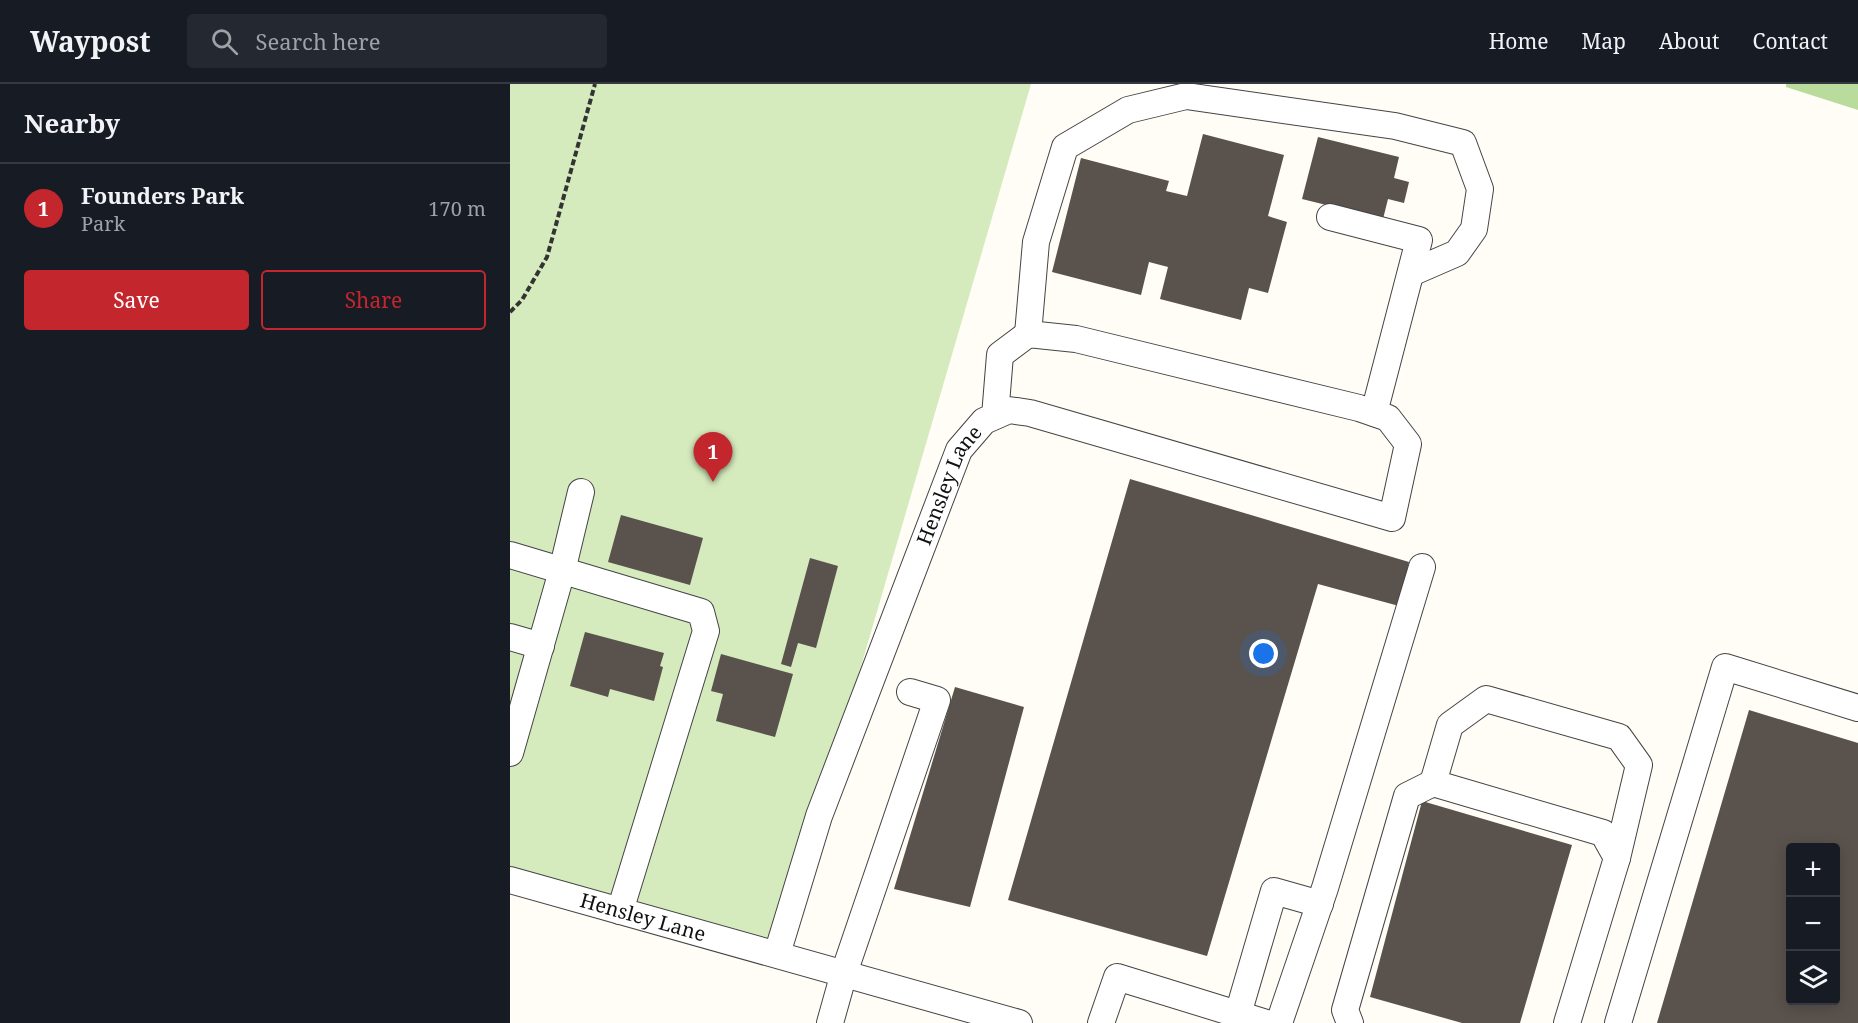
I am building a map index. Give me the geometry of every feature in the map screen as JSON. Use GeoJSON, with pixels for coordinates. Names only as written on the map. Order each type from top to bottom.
{"type":"FeatureCollection","features":[{"type":"Feature","properties":{"kind":"street"},"geometry":{"type":"LineString","coordinates":[[1028,334],[1036,242],[1065,147],[1128,110],[1186,96],[1395,126],[1464,142],[1480,189],[1474,229],[1456,254],[1410,273]]}},
{"type":"Feature","properties":{"kind":"street"},"geometry":{"type":"LineString","coordinates":[[994,416],[1000,355],[1028,334],[1076,339],[1348,405],[1374,414],[1419,240],[1330,217]]}},
{"type":"Feature","properties":{"kind":"street","name":"Hensley Lane"},"geometry":{"type":"LineString","coordinates":[[777,954],[819,816],[959,450],[984,421],[1009,410],[1030,413],[1392,518],[1408,444],[1388,418],[1374,414]]}},
{"type":"Feature","properties":{"kind":"street"},"geometry":{"type":"LineString","coordinates":[[510,753],[562,571],[581,492]]}},
{"type":"Feature","properties":{"kind":"street"},"geometry":{"type":"LineString","coordinates":[[510,555],[701,612],[706,631],[621,911]]}},
{"type":"Feature","properties":{"kind":"street"},"geometry":{"type":"LineString","coordinates":[[1279,1023],[1320,904],[1422,567]]}},
{"type":"Feature","properties":{"kind":"street"},"geometry":{"type":"LineString","coordinates":[[510,637],[541,646]]}},
{"type":"Feature","properties":{"kind":"street"},"geometry":{"type":"LineString","coordinates":[[1618,1023],[1725,667],[1858,708]]}},
{"type":"Feature","properties":{"kind":"street"},"geometry":{"type":"LineString","coordinates":[[830,1023],[844,973],[937,700],[910,692]]}},
{"type":"Feature","properties":{"kind":"street"},"geometry":{"type":"LineString","coordinates":[[1433,783],[1450,725],[1486,699],[1619,736],[1639,765],[1617,858],[1567,1023]]}},
{"type":"Feature","properties":{"kind":"street"},"geometry":{"type":"LineString","coordinates":[[1350,1023],[1345,1010],[1407,796],[1433,783],[1603,833],[1617,858]]}},
{"type":"Feature","properties":{"kind":"street","name":"Hensley Lane"},"geometry":{"type":"LineString","coordinates":[[510,880],[1019,1023]]}},
{"type":"Feature","properties":{"kind":"street"},"geometry":{"type":"LineString","coordinates":[[1238,1014],[1274,891],[1320,904]]}},
{"type":"Feature","properties":{"kind":"street"},"geometry":{"type":"LineString","coordinates":[[1101,1023],[1117,977],[1266,1023]]}},
{"type":"Feature","properties":{"kind":"path"},"geometry":{"type":"LineString","coordinates":[[510,312],[522,300],[547,257],[595,84]]}},
{"type":"Feature","properties":{"kind":"green space"},"geometry":{"type":"Polygon","coordinates":[[[510,84],[1031,84],[777,954],[510,880],[510,84]]]}},
{"type":"Feature","properties":{"kind":"green space"},"geometry":{"type":"Polygon","coordinates":[[[1786,84],[1858,84],[1858,110],[1786,87],[1786,84]]]}},
{"type":"Feature","properties":{"kind":"building"},"geometry":{"type":"Polygon","coordinates":[[[1203,134],[1284,155],[1268,216],[1287,222],[1268,293],[1249,288],[1241,320],[1160,299],[1168,267],[1149,262],[1141,295],[1052,272],[1081,158],[1169,181],[1166,191],[1187,196],[1203,134]]]}},
{"type":"Feature","properties":{"kind":"building"},"geometry":{"type":"Polygon","coordinates":[[[1318,137],[1399,157],[1394,178],[1409,182],[1404,203],[1388,199],[1383,219],[1302,199],[1318,137]]]}},
{"type":"Feature","properties":{"kind":"building"},"geometry":{"type":"Polygon","coordinates":[[[1130,479],[1409,562],[1399,606],[1318,584],[1207,956],[1008,900],[1130,479]]]}},
{"type":"Feature","properties":{"kind":"building"},"geometry":{"type":"Polygon","coordinates":[[[621,515],[703,538],[690,585],[608,562],[621,515]]]}},
{"type":"Feature","properties":{"kind":"building"},"geometry":{"type":"Polygon","coordinates":[[[810,558],[838,566],[816,648],[798,643],[791,667],[781,664],[810,558]]]}},
{"type":"Feature","properties":{"kind":"building"},"geometry":{"type":"Polygon","coordinates":[[[585,632],[664,653],[660,666],[663,667],[654,701],[610,689],[608,697],[570,686],[585,632]]]}},
{"type":"Feature","properties":{"kind":"building"},"geometry":{"type":"Polygon","coordinates":[[[721,654],[793,674],[775,737],[716,721],[723,694],[711,691],[721,654]]]}},
{"type":"Feature","properties":{"kind":"building"},"geometry":{"type":"Polygon","coordinates":[[[955,687],[1024,707],[970,907],[894,889],[955,687]]]}},
{"type":"Feature","properties":{"kind":"building"},"geometry":{"type":"Polygon","coordinates":[[[1749,710],[1858,743],[1858,1023],[1657,1023],[1749,710]]]}},
{"type":"Feature","properties":{"kind":"building"},"geometry":{"type":"Polygon","coordinates":[[[1422,801],[1572,845],[1520,1023],[1462,1023],[1370,997],[1422,801]]]}},
{"type":"Feature","properties":{"kind":"place","name":"Founders Park"},"geometry":{"type":"Point","coordinates":[713,482]}}]}
